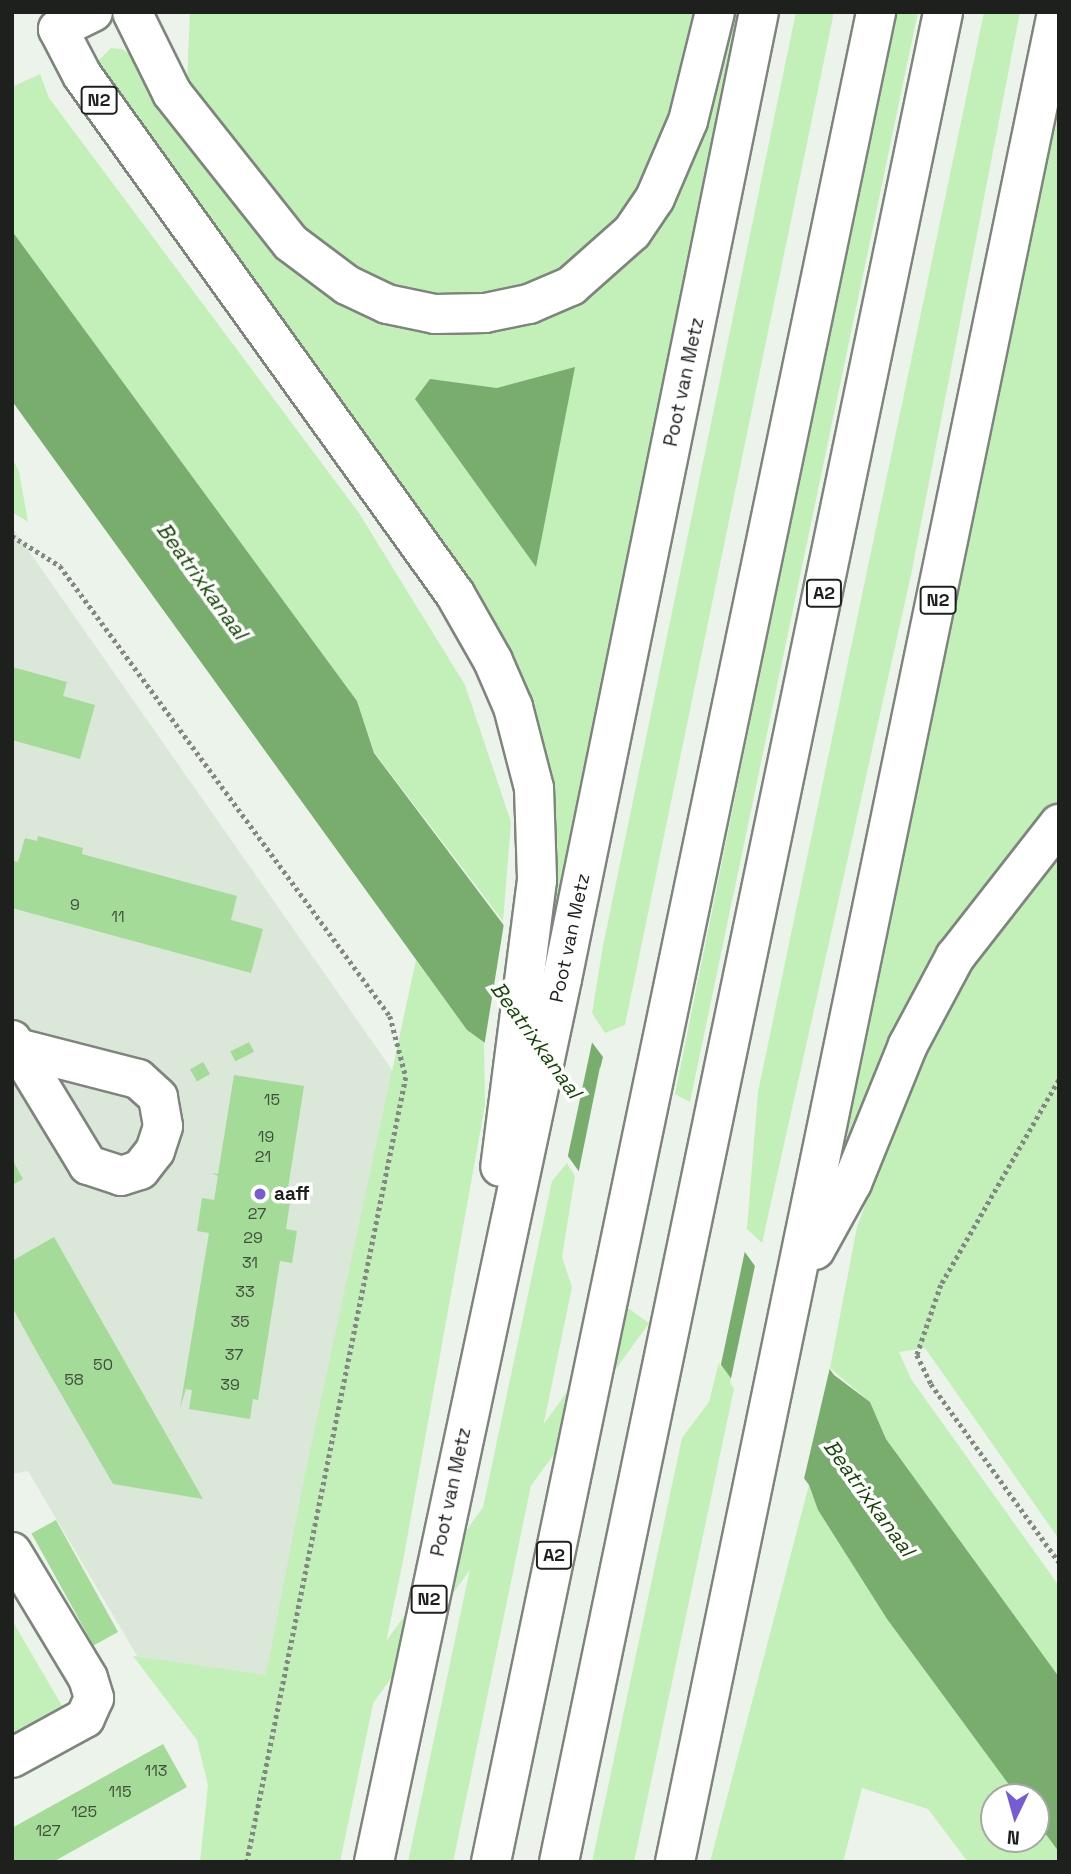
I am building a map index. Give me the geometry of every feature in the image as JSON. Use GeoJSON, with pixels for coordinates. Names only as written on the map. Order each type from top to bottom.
{"type":"FeatureCollection","features":[{"type":"Feature","properties":{"kind":"main road","name":"N2"},"geometry":{"type":"LineString","coordinates":[[93,12],[54,20],[82,75],[138,157],[447,583],[493,661],[513,707],[534,788],[537,880],[519,1108]]}},
{"type":"Feature","properties":{"kind":"main road"},"geometry":{"type":"LineString","coordinates":[[132,12],[172,93],[291,243],[347,285],[387,304],[435,314],[485,313],[529,304],[571,286],[632,232],[655,198],[688,121],[715,12]]}},
{"type":"Feature","properties":{"kind":"main road","name":"Poot van Metz"},"geometry":{"type":"LineString","coordinates":[[374,1862],[484,1336],[519,1108],[562,979],[759,12]]}},
{"type":"Feature","properties":{"kind":"main road","name":"A2"},"geometry":{"type":"LineString","coordinates":[[491,1862],[876,12]]}},
{"type":"Feature","properties":{"kind":"main road","name":"A2"},"geometry":{"type":"LineString","coordinates":[[559,1862],[943,12]]}},
{"type":"Feature","properties":{"kind":"main road","name":"N2"},"geometry":{"type":"LineString","coordinates":[[675,1862],[1058,12]]}},
{"type":"Feature","properties":{"kind":"main road","name":"N2"},"geometry":{"type":"LineString","coordinates":[[794,1291],[852,1182],[908,1045],[948,969],[994,902],[1059,824]]}},
{"type":"Feature","properties":{"kind":"main road"},"geometry":{"type":"LineString","coordinates":[[12,1552],[88,1678],[94,1698],[85,1718],[12,1758]]}},
{"type":"Feature","properties":{"kind":"path"},"geometry":{"type":"LineString","coordinates":[[12,536],[60,566],[390,1016],[407,1077],[247,1862]]}},
{"type":"Feature","properties":{"kind":"path"},"geometry":{"type":"LineString","coordinates":[[1059,1080],[941,1285],[916,1355],[931,1384],[1059,1562]]}},
{"type":"Feature","properties":{"kind":"shaded area"},"geometry":{"type":"Polygon","coordinates":[[[190,12],[705,12],[643,195],[559,276],[498,296],[440,300],[388,288],[349,271],[293,226],[187,82],[190,12]]]}},
{"type":"Feature","properties":{"kind":"shaded area"},"geometry":{"type":"Polygon","coordinates":[[[723,12],[742,12],[559,906],[547,905],[541,754],[99,68],[99,60],[111,48],[122,49],[134,57],[268,234],[438,325],[626,255],[723,12]],[[430,380],[416,399],[497,388],[430,380]]]}},
{"type":"Feature","properties":{"kind":"shaded area"},"geometry":{"type":"Polygon","coordinates":[[[796,12],[834,12],[625,1025],[605,1033],[592,1013],[603,946],[796,12]]]}},
{"type":"Feature","properties":{"kind":"shaded area"},"geometry":{"type":"Polygon","coordinates":[[[894,12],[918,12],[690,1102],[675,1094],[894,12]]]}},
{"type":"Feature","properties":{"kind":"shaded area"},"geometry":{"type":"Polygon","coordinates":[[[984,12],[1020,12],[911,575],[762,1243],[747,1229],[758,1092],[984,12]]]}},
{"type":"Feature","properties":{"kind":"shaded area"},"geometry":{"type":"Polygon","coordinates":[[[40,74],[49,98],[359,513],[465,685],[511,822],[503,921],[374,752],[357,701],[12,231],[12,87],[40,74]]]}},
{"type":"Feature","properties":{"kind":"shaded area"},"geometry":{"type":"Polygon","coordinates":[[[1059,97],[1059,810],[837,1178],[1039,198],[1059,97]]]}},
{"type":"Feature","properties":{"kind":"shaded area"},"geometry":{"type":"Polygon","coordinates":[[[12,457],[19,472],[28,522],[12,512],[12,457]]]}},
{"type":"Feature","properties":{"kind":"shaded area"},"geometry":{"type":"Polygon","coordinates":[[[12,527],[397,1077],[299,1701],[142,1664],[28,1471],[12,1474],[12,527]]]}},
{"type":"Feature","properties":{"kind":"shaded area"},"geometry":{"type":"Polygon","coordinates":[[[1059,852],[1059,1539],[925,1348],[899,1352],[911,1379],[1059,1586],[1059,1677],[886,1439],[870,1402],[830,1368],[857,1227],[907,1090],[967,965],[1059,852]]]}},
{"type":"Feature","properties":{"kind":"shaded area"},"geometry":{"type":"Polygon","coordinates":[[[416,960],[467,1030],[484,1043],[485,1105],[403,1561],[340,1862],[200,1862],[208,1785],[197,1740],[133,1656],[266,1675],[305,1474],[416,960]]]}},
{"type":"Feature","properties":{"kind":"shaded area"},"geometry":{"type":"Polygon","coordinates":[[[567,1163],[575,1176],[562,1257],[572,1287],[453,1862],[408,1862],[552,1181],[567,1163]]]}},
{"type":"Feature","properties":{"kind":"shaded area"},"geometry":{"type":"Polygon","coordinates":[[[628,1308],[649,1323],[316,1781],[295,1766],[628,1308]]]}},
{"type":"Feature","properties":{"kind":"shaded area"},"geometry":{"type":"Polygon","coordinates":[[[719,1362],[735,1384],[634,1862],[592,1862],[682,1438],[709,1402],[719,1362]]]}},
{"type":"Feature","properties":{"kind":"shaded area"},"geometry":{"type":"Polygon","coordinates":[[[809,1485],[818,1510],[887,1619],[1008,1783],[980,1783],[980,1853],[1050,1853],[1050,1840],[1059,1852],[1059,1862],[968,1862],[928,1809],[862,1788],[843,1862],[710,1862],[809,1485]]]}},
{"type":"Feature","properties":{"kind":"shaded area"},"geometry":{"type":"Polygon","coordinates":[[[12,1620],[69,1718],[12,1749],[12,1620]]]}},
{"type":"Feature","properties":{"kind":"water","name":"Beatrixkanaal"},"geometry":{"type":"Polygon","coordinates":[[[12,231],[357,701],[374,753],[603,1057],[600,1069],[675,1168],[686,1171],[834,1375],[870,1402],[886,1439],[1059,1677],[1059,1852],[1050,1840],[1050,1783],[1008,1783],[887,1619],[818,1510],[809,1485],[719,1362],[722,1353],[655,1252],[633,1247],[489,1046],[467,1030],[12,401],[12,231]]]}},
{"type":"Feature","properties":{"kind":"water"},"geometry":{"type":"Polygon","coordinates":[[[575,367],[536,567],[415,399],[430,379],[497,388],[575,367]]]}},
{"type":"Feature","properties":{"kind":"pier"},"geometry":{"type":"Polygon","coordinates":[[[505,917],[593,1038],[567,1160],[484,1047],[505,917]]]}},
{"type":"Feature","properties":{"kind":"pier"},"geometry":{"type":"Polygon","coordinates":[[[600,1067],[620,1094],[637,1098],[679,1158],[677,1167],[690,1170],[746,1246],[720,1369],[717,1346],[703,1327],[687,1323],[650,1267],[651,1255],[630,1249],[578,1175],[600,1067]]]}},
{"type":"Feature","properties":{"kind":"pier"},"geometry":{"type":"Polygon","coordinates":[[[756,1261],[831,1363],[803,1483],[730,1383],[756,1261]]]}},
{"type":"Feature","properties":{"kind":"building"},"geometry":{"type":"Polygon","coordinates":[[[12,667],[67,682],[63,696],[95,705],[80,759],[12,740],[12,667]]]}},
{"type":"Feature","properties":{"kind":"building"},"geometry":{"type":"Polygon","coordinates":[[[38,836],[83,848],[82,854],[237,896],[231,920],[263,929],[251,973],[12,908],[12,860],[18,862],[25,838],[37,841],[38,836]]]}},
{"type":"Feature","properties":{"kind":"building"},"geometry":{"type":"Polygon","coordinates":[[[249,1042],[254,1052],[235,1061],[230,1052],[249,1042]]]}},
{"type":"Feature","properties":{"kind":"building"},"geometry":{"type":"Polygon","coordinates":[[[203,1062],[210,1074],[197,1082],[190,1070],[203,1062]]]}},
{"type":"Feature","properties":{"kind":"building"},"geometry":{"type":"Polygon","coordinates":[[[234,1075],[304,1086],[288,1188],[292,1189],[286,1229],[297,1231],[292,1263],[280,1261],[258,1400],[253,1399],[250,1419],[189,1409],[192,1390],[186,1389],[180,1408],[209,1233],[197,1231],[202,1198],[214,1200],[218,1176],[211,1173],[218,1174],[234,1075]]]}},
{"type":"Feature","properties":{"kind":"building"},"geometry":{"type":"Polygon","coordinates":[[[12,1159],[23,1179],[12,1185],[12,1159]]]}},
{"type":"Feature","properties":{"kind":"building"},"geometry":{"type":"Polygon","coordinates":[[[54,1237],[203,1499],[113,1484],[38,1354],[12,1307],[12,1261],[54,1237]]]}},
{"type":"Feature","properties":{"kind":"building"},"geometry":{"type":"Polygon","coordinates":[[[56,1520],[118,1632],[94,1646],[32,1534],[56,1520]]]}},
{"type":"Feature","properties":{"kind":"building"},"geometry":{"type":"Polygon","coordinates":[[[163,1744],[187,1787],[53,1862],[12,1862],[12,1828],[163,1744]]]}},
{"type":"Feature","properties":{"kind":"place","name":"aaff"},"geometry":{"type":"Point","coordinates":[260,1194]}}]}
